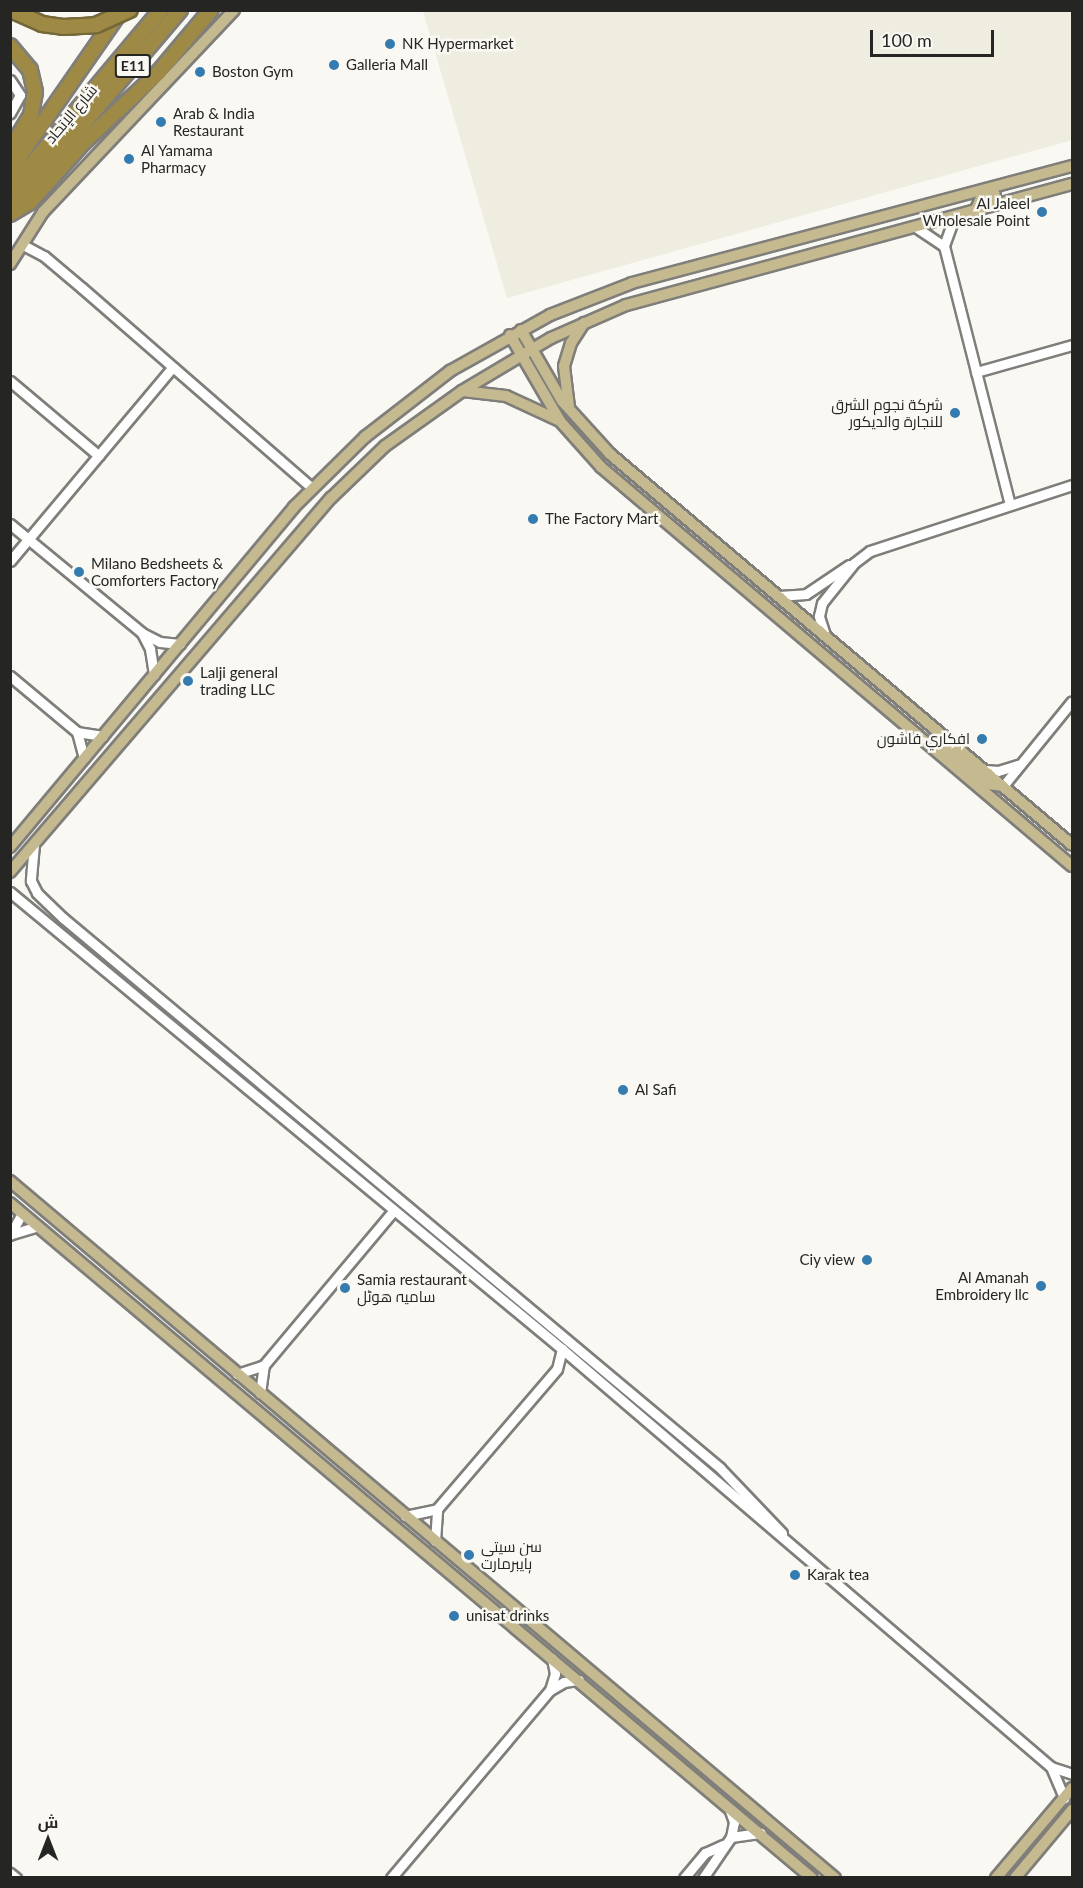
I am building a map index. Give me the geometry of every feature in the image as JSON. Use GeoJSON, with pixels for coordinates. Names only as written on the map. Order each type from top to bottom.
{"type":"FeatureCollection","features":[{"type":"Feature","properties":{"kind":"highway"},"geometry":{"type":"LineString","coordinates":[[11,10],[42,24],[69,27],[96,25],[130,10]]}},
{"type":"Feature","properties":{"kind":"highway"},"geometry":{"type":"LineString","coordinates":[[97,45],[113,10]]}},
{"type":"Feature","properties":{"kind":"highway"},"geometry":{"type":"LineString","coordinates":[[10,170],[122,10]]}},
{"type":"Feature","properties":{"kind":"highway","name":"شارع الإتحاد"},"geometry":{"type":"LineString","coordinates":[[10,190],[160,10]]}},
{"type":"Feature","properties":{"kind":"highway","name":"شارع الإتحاد"},"geometry":{"type":"LineString","coordinates":[[10,210],[180,10]]}},
{"type":"Feature","properties":{"kind":"highway"},"geometry":{"type":"LineString","coordinates":[[10,214],[30,202],[83,143],[158,73],[212,10]]}},
{"type":"Feature","properties":{"kind":"highway"},"geometry":{"type":"LineString","coordinates":[[10,46],[30,70],[35,92],[31,115],[10,150]]}},
{"type":"Feature","properties":{"kind":"main road"},"geometry":{"type":"LineString","coordinates":[[10,264],[24,246],[43,212],[234,10]]}},
{"type":"Feature","properties":{"kind":"main road"},"geometry":{"type":"LineString","coordinates":[[975,212],[983,198],[1042,180],[1067,167]]}},
{"type":"Feature","properties":{"kind":"main road"},"geometry":{"type":"LineString","coordinates":[[10,847],[312,488],[404,404],[516,332],[577,303],[659,275],[1067,167]]}},
{"type":"Feature","properties":{"kind":"main road"},"geometry":{"type":"LineString","coordinates":[[10,872],[331,498],[385,446],[462,391],[586,321],[685,287],[917,228],[1072,184]]}},
{"type":"Feature","properties":{"kind":"main road"},"geometry":{"type":"LineString","coordinates":[[570,410],[564,366],[571,343],[586,321]]}},
{"type":"Feature","properties":{"kind":"main road"},"geometry":{"type":"LineString","coordinates":[[516,332],[532,350],[570,410],[610,454],[1072,845]]}},
{"type":"Feature","properties":{"kind":"main road"},"geometry":{"type":"LineString","coordinates":[[516,332],[521,356],[560,421],[601,467],[1072,866]]}},
{"type":"Feature","properties":{"kind":"main road"},"geometry":{"type":"LineString","coordinates":[[462,391],[506,396],[560,421]]}},
{"type":"Feature","properties":{"kind":"main road"},"geometry":{"type":"LineString","coordinates":[[933,749],[947,752],[988,784],[1003,786]]}},
{"type":"Feature","properties":{"kind":"main road"},"geometry":{"type":"LineString","coordinates":[[10,1181],[835,1878]]}},
{"type":"Feature","properties":{"kind":"main road"},"geometry":{"type":"LineString","coordinates":[[10,1203],[812,1878]]}},
{"type":"Feature","properties":{"kind":"main road"},"geometry":{"type":"LineString","coordinates":[[22,1213],[38,1212],[73,1241],[85,1245]]}},
{"type":"Feature","properties":{"kind":"main road"},"geometry":{"type":"LineString","coordinates":[[522,1632],[540,1640],[569,1664],[579,1662]]}},
{"type":"Feature","properties":{"kind":"main road"},"geometry":{"type":"LineString","coordinates":[[996,1878],[1072,1788]]}},
{"type":"Feature","properties":{"kind":"main road"},"geometry":{"type":"LineString","coordinates":[[1015,1878],[1072,1810]]}},
{"type":"Feature","properties":{"kind":"street"},"geometry":{"type":"LineString","coordinates":[[10,80],[20,95],[10,113]]}},
{"type":"Feature","properties":{"kind":"street"},"geometry":{"type":"LineString","coordinates":[[954,218],[944,246],[1010,504]]}},
{"type":"Feature","properties":{"kind":"street"},"geometry":{"type":"LineString","coordinates":[[917,228],[944,246]]}},
{"type":"Feature","properties":{"kind":"street"},"geometry":{"type":"LineString","coordinates":[[24,246],[44,255],[312,488]]}},
{"type":"Feature","properties":{"kind":"street"},"geometry":{"type":"LineString","coordinates":[[976,372],[1072,345]]}},
{"type":"Feature","properties":{"kind":"street"},"geometry":{"type":"LineString","coordinates":[[10,561],[173,367]]}},
{"type":"Feature","properties":{"kind":"street"},"geometry":{"type":"LineString","coordinates":[[10,381],[99,456]]}},
{"type":"Feature","properties":{"kind":"street"},"geometry":{"type":"LineString","coordinates":[[779,596],[806,594],[883,546],[1072,485]]}},
{"type":"Feature","properties":{"kind":"street"},"geometry":{"type":"LineString","coordinates":[[10,524],[142,633],[180,644]]}},
{"type":"Feature","properties":{"kind":"street"},"geometry":{"type":"LineString","coordinates":[[825,635],[819,623],[822,603],[854,563]]}},
{"type":"Feature","properties":{"kind":"street"},"geometry":{"type":"LineString","coordinates":[[142,633],[150,649],[154,675]]}},
{"type":"Feature","properties":{"kind":"street"},"geometry":{"type":"LineString","coordinates":[[10,675],[77,732],[103,736]]}},
{"type":"Feature","properties":{"kind":"street"},"geometry":{"type":"LineString","coordinates":[[1003,786],[1072,701]]}},
{"type":"Feature","properties":{"kind":"street"},"geometry":{"type":"LineString","coordinates":[[77,732],[84,758]]}},
{"type":"Feature","properties":{"kind":"street"},"geometry":{"type":"LineString","coordinates":[[985,770],[998,771],[1018,765]]}},
{"type":"Feature","properties":{"kind":"street"},"geometry":{"type":"LineString","coordinates":[[34,844],[31,881],[37,893],[63,918],[720,1468],[769,1516],[790,1545]]}},
{"type":"Feature","properties":{"kind":"street"},"geometry":{"type":"LineString","coordinates":[[10,892],[562,1349],[1051,1767],[1072,1774]]}},
{"type":"Feature","properties":{"kind":"street"},"geometry":{"type":"LineString","coordinates":[[55,927],[63,918]]}},
{"type":"Feature","properties":{"kind":"street"},"geometry":{"type":"LineString","coordinates":[[237,1374],[264,1365],[394,1210]]}},
{"type":"Feature","properties":{"kind":"street"},"geometry":{"type":"LineString","coordinates":[[11,1234],[22,1213]]}},
{"type":"Feature","properties":{"kind":"street"},"geometry":{"type":"LineString","coordinates":[[11,1234],[38,1226]]}},
{"type":"Feature","properties":{"kind":"street"},"geometry":{"type":"LineString","coordinates":[[435,1540],[437,1509],[557,1369],[562,1349]]}},
{"type":"Feature","properties":{"kind":"street"},"geometry":{"type":"LineString","coordinates":[[260,1393],[264,1365]]}},
{"type":"Feature","properties":{"kind":"street"},"geometry":{"type":"LineString","coordinates":[[557,1369],[579,1365]]}},
{"type":"Feature","properties":{"kind":"street"},"geometry":{"type":"LineString","coordinates":[[405,1516],[437,1509]]}},
{"type":"Feature","properties":{"kind":"street"},"geometry":{"type":"LineString","coordinates":[[550,1690],[555,1674],[552,1657]]}},
{"type":"Feature","properties":{"kind":"street"},"geometry":{"type":"LineString","coordinates":[[391,1878],[550,1690],[564,1682],[579,1680]]}},
{"type":"Feature","properties":{"kind":"street"},"geometry":{"type":"LineString","coordinates":[[1051,1767],[1064,1798]]}},
{"type":"Feature","properties":{"kind":"street"},"geometry":{"type":"LineString","coordinates":[[728,1806],[734,1822],[731,1838]]}},
{"type":"Feature","properties":{"kind":"street"},"geometry":{"type":"LineString","coordinates":[[684,1878],[705,1853],[723,1845],[731,1838],[761,1833]]}},
{"type":"Feature","properties":{"kind":"street"},"geometry":{"type":"LineString","coordinates":[[703,1878],[723,1845]]}},
{"type":"Feature","properties":{"kind":"street"},"geometry":{"type":"LineString","coordinates":[[10,1873],[16,1878]]}},
{"type":"Feature","properties":{"kind":"shaded area"},"geometry":{"type":"Polygon","coordinates":[[[423,11],[1072,11],[1072,140],[507,298],[423,11]]]}},
{"type":"Feature","properties":{"kind":"place","name":"NK Hypermarket"},"geometry":{"type":"Point","coordinates":[390,44]}},
{"type":"Feature","properties":{"kind":"place","name":"Galleria Mall"},"geometry":{"type":"Point","coordinates":[334,65]}},
{"type":"Feature","properties":{"kind":"place","name":"Boston Gym"},"geometry":{"type":"Point","coordinates":[200,72]}},
{"type":"Feature","properties":{"kind":"place","name":"Arab & India Restaurant"},"geometry":{"type":"Point","coordinates":[161,122]}},
{"type":"Feature","properties":{"kind":"place","name":"Al Yamama Pharmacy"},"geometry":{"type":"Point","coordinates":[129,159]}},
{"type":"Feature","properties":{"kind":"place","name":"Al Jaleel Wholesale Point"},"geometry":{"type":"Point","coordinates":[1042,212]}},
{"type":"Feature","properties":{"kind":"place","name":"شركة نجوم الشرق للنجارة والديكور"},"geometry":{"type":"Point","coordinates":[955,413]}},
{"type":"Feature","properties":{"kind":"place","name":"The Factory Mart"},"geometry":{"type":"Point","coordinates":[533,519]}},
{"type":"Feature","properties":{"kind":"place","name":"Milano Bedsheets & Comforters Factory"},"geometry":{"type":"Point","coordinates":[79,572]}},
{"type":"Feature","properties":{"kind":"place","name":"Lalji general trading LLC"},"geometry":{"type":"Point","coordinates":[188,681]}},
{"type":"Feature","properties":{"kind":"place","name":"افكاري فاشون"},"geometry":{"type":"Point","coordinates":[982,739]}},
{"type":"Feature","properties":{"kind":"place","name":"Al Safi"},"geometry":{"type":"Point","coordinates":[623,1090]}},
{"type":"Feature","properties":{"kind":"place","name":"Ciy view"},"geometry":{"type":"Point","coordinates":[867,1260]}},
{"type":"Feature","properties":{"kind":"place","name":"Al Amanah Embroidery llc"},"geometry":{"type":"Point","coordinates":[1041,1286]}},
{"type":"Feature","properties":{"kind":"place","name":"Samia restaurant سامیہ ھوٹل"},"geometry":{"type":"Point","coordinates":[345,1288]}},
{"type":"Feature","properties":{"kind":"place","name":"سن سیتی ہایبرمارت"},"geometry":{"type":"Point","coordinates":[469,1555]}},
{"type":"Feature","properties":{"kind":"place","name":"Karak tea"},"geometry":{"type":"Point","coordinates":[795,1575]}},
{"type":"Feature","properties":{"kind":"place","name":"unisat drinks"},"geometry":{"type":"Point","coordinates":[454,1616]}}]}
